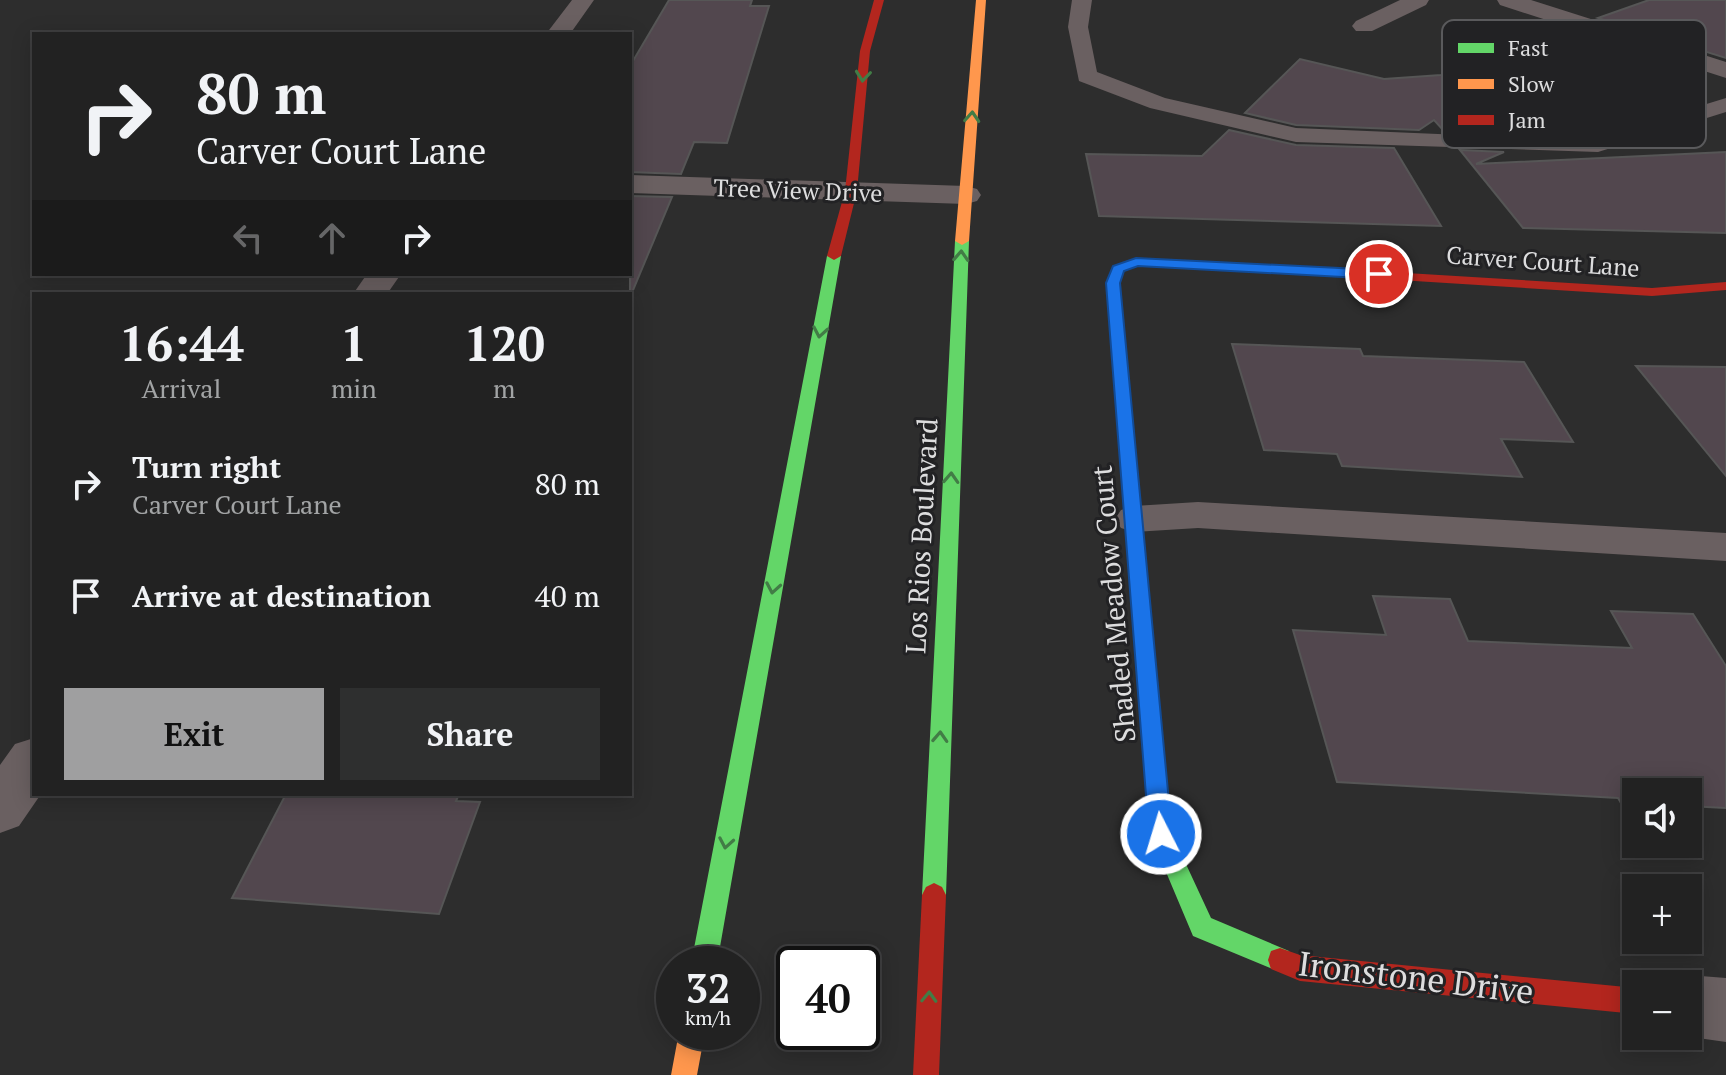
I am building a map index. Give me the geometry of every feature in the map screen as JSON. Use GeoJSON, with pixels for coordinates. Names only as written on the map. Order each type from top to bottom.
{"type":"FeatureCollection","features":[{"type":"Feature","properties":{"kind":"main road"},"geometry":{"type":"LineString","coordinates":[[707,946],[832,264],[851,191],[865,51],[879,0]]}},
{"type":"Feature","properties":{"kind":"main road","name":"Los Rios Boulevard"},"geometry":{"type":"LineString","coordinates":[[926,1075],[961,253],[981,0]]}},
{"type":"Feature","properties":{"kind":"main road","name":"Carver Court Lane"},"geometry":{"type":"LineString","coordinates":[[1118,269],[1136,262],[1530,282],[1652,292],[1726,286]]}},
{"type":"Feature","properties":{"kind":"main road","name":"Shaded Meadow Court"},"geometry":{"type":"LineString","coordinates":[[1118,269],[1113,283],[1161,834],[1202,927]]}},
{"type":"Feature","properties":{"kind":"main road","name":"Ironstone Drive"},"geometry":{"type":"LineString","coordinates":[[1202,927],[1300,968],[1622,1000]]}},
{"type":"Feature","properties":{"kind":"main road"},"geometry":{"type":"LineString","coordinates":[[684,1075],[689,1050]]}},
{"type":"Feature","properties":{"kind":"street"},"geometry":{"type":"LineString","coordinates":[[559,32],[583,0]]}},
{"type":"Feature","properties":{"kind":"street"},"geometry":{"type":"LineString","coordinates":[[1364,26],[1418,0]]}},
{"type":"Feature","properties":{"kind":"street"},"geometry":{"type":"LineString","coordinates":[[1508,0],[1570,20]]}},
{"type":"Feature","properties":{"kind":"street"},"geometry":{"type":"LineString","coordinates":[[1706,64],[1726,70]]}},
{"type":"Feature","properties":{"kind":"street","name":"Tree View Drive"},"geometry":{"type":"LineString","coordinates":[[632,184],[966,195]]}},
{"type":"Feature","properties":{"kind":"street"},"geometry":{"type":"LineString","coordinates":[[0,808],[32,764]]}},
{"type":"Feature","properties":{"kind":"street"},"geometry":{"type":"LineString","coordinates":[[1702,1007],[1726,1010]]}},
{"type":"Feature","properties":{"kind":"lane"},"geometry":{"type":"LineString","coordinates":[[1082,0],[1078,27],[1087,76],[1158,103],[1296,135],[1442,141]]}},
{"type":"Feature","properties":{"kind":"lane"},"geometry":{"type":"LineString","coordinates":[[1706,111],[1726,105]]}},
{"type":"Feature","properties":{"kind":"lane"},"geometry":{"type":"LineString","coordinates":[[1134,519],[1198,515],[1726,547]]}},
{"type":"Feature","properties":{"kind":"building"},"geometry":{"type":"Polygon","coordinates":[[[669,0],[752,0],[750,6],[769,6],[727,143],[694,142],[681,174],[632,172],[632,63],[669,0]]]}},
{"type":"Feature","properties":{"kind":"building"},"geometry":{"type":"Polygon","coordinates":[[[1649,0],[1726,0],[1726,58],[1706,52],[1706,20],[1598,18],[1649,0]]]}},
{"type":"Feature","properties":{"kind":"building"},"geometry":{"type":"Polygon","coordinates":[[[1300,59],[1384,79],[1441,75],[1442,129],[1434,120],[1419,130],[1296,125],[1245,113],[1300,59]]]}},
{"type":"Feature","properties":{"kind":"building"},"geometry":{"type":"Polygon","coordinates":[[[1229,130],[1296,145],[1394,148],[1441,226],[1099,216],[1086,154],[1202,156],[1229,130]]]}},
{"type":"Feature","properties":{"kind":"building"},"geometry":{"type":"Polygon","coordinates":[[[1460,150],[1504,152],[1476,164],[1726,152],[1726,233],[1523,228],[1460,150]]]}},
{"type":"Feature","properties":{"kind":"building"},"geometry":{"type":"Polygon","coordinates":[[[632,196],[672,197],[632,293],[632,196]]]}},
{"type":"Feature","properties":{"kind":"building"},"geometry":{"type":"Polygon","coordinates":[[[1232,344],[1360,349],[1363,356],[1524,362],[1573,442],[1501,439],[1522,477],[1342,466],[1337,454],[1264,450],[1232,344]]]}},
{"type":"Feature","properties":{"kind":"building"},"geometry":{"type":"Polygon","coordinates":[[[1636,366],[1726,367],[1726,476],[1636,366]]]}},
{"type":"Feature","properties":{"kind":"building"},"geometry":{"type":"Polygon","coordinates":[[[1373,596],[1450,599],[1468,641],[1632,648],[1611,611],[1693,614],[1726,666],[1726,808],[1702,807],[1702,778],[1622,778],[1622,803],[1618,798],[1337,782],[1293,630],[1386,635],[1373,596]]]}},
{"type":"Feature","properties":{"kind":"building"},"geometry":{"type":"Polygon","coordinates":[[[285,796],[458,796],[456,801],[480,802],[439,914],[232,898],[285,796]]]}},
{"type":"Feature","properties":{"kind":"traffic: fast"},"geometry":{"type":"LineString","coordinates":[[934,895],[962,241]]}},
{"type":"Feature","properties":{"kind":"traffic: fast"},"geometry":{"type":"LineString","coordinates":[[707,946],[834,256]]}},
{"type":"Feature","properties":{"kind":"traffic: fast"},"geometry":{"type":"LineString","coordinates":[[1280,960],[1202,927],[1161,834],[1113,283],[1118,269],[1136,262],[1324,272]]}},
{"type":"Feature","properties":{"kind":"traffic: slow"},"geometry":{"type":"LineString","coordinates":[[962,241],[981,0]]}},
{"type":"Feature","properties":{"kind":"traffic: slow"},"geometry":{"type":"LineString","coordinates":[[684,1075],[689,1050]]}},
{"type":"Feature","properties":{"kind":"traffic: jam"},"geometry":{"type":"LineString","coordinates":[[834,256],[851,191],[865,51],[879,0]]}},
{"type":"Feature","properties":{"kind":"traffic: jam"},"geometry":{"type":"LineString","coordinates":[[1324,272],[1652,292],[1726,286]]}},
{"type":"Feature","properties":{"kind":"traffic: jam"},"geometry":{"type":"LineString","coordinates":[[926,1075],[934,895]]}},
{"type":"Feature","properties":{"kind":"traffic: jam"},"geometry":{"type":"LineString","coordinates":[[1280,960],[1300,968],[1622,1000]]}},
{"type":"Feature","properties":{"kind":"route"},"geometry":{"type":"LineString","coordinates":[[1161,834],[1113,283],[1118,269],[1136,262],[1379,274]]}}]}
